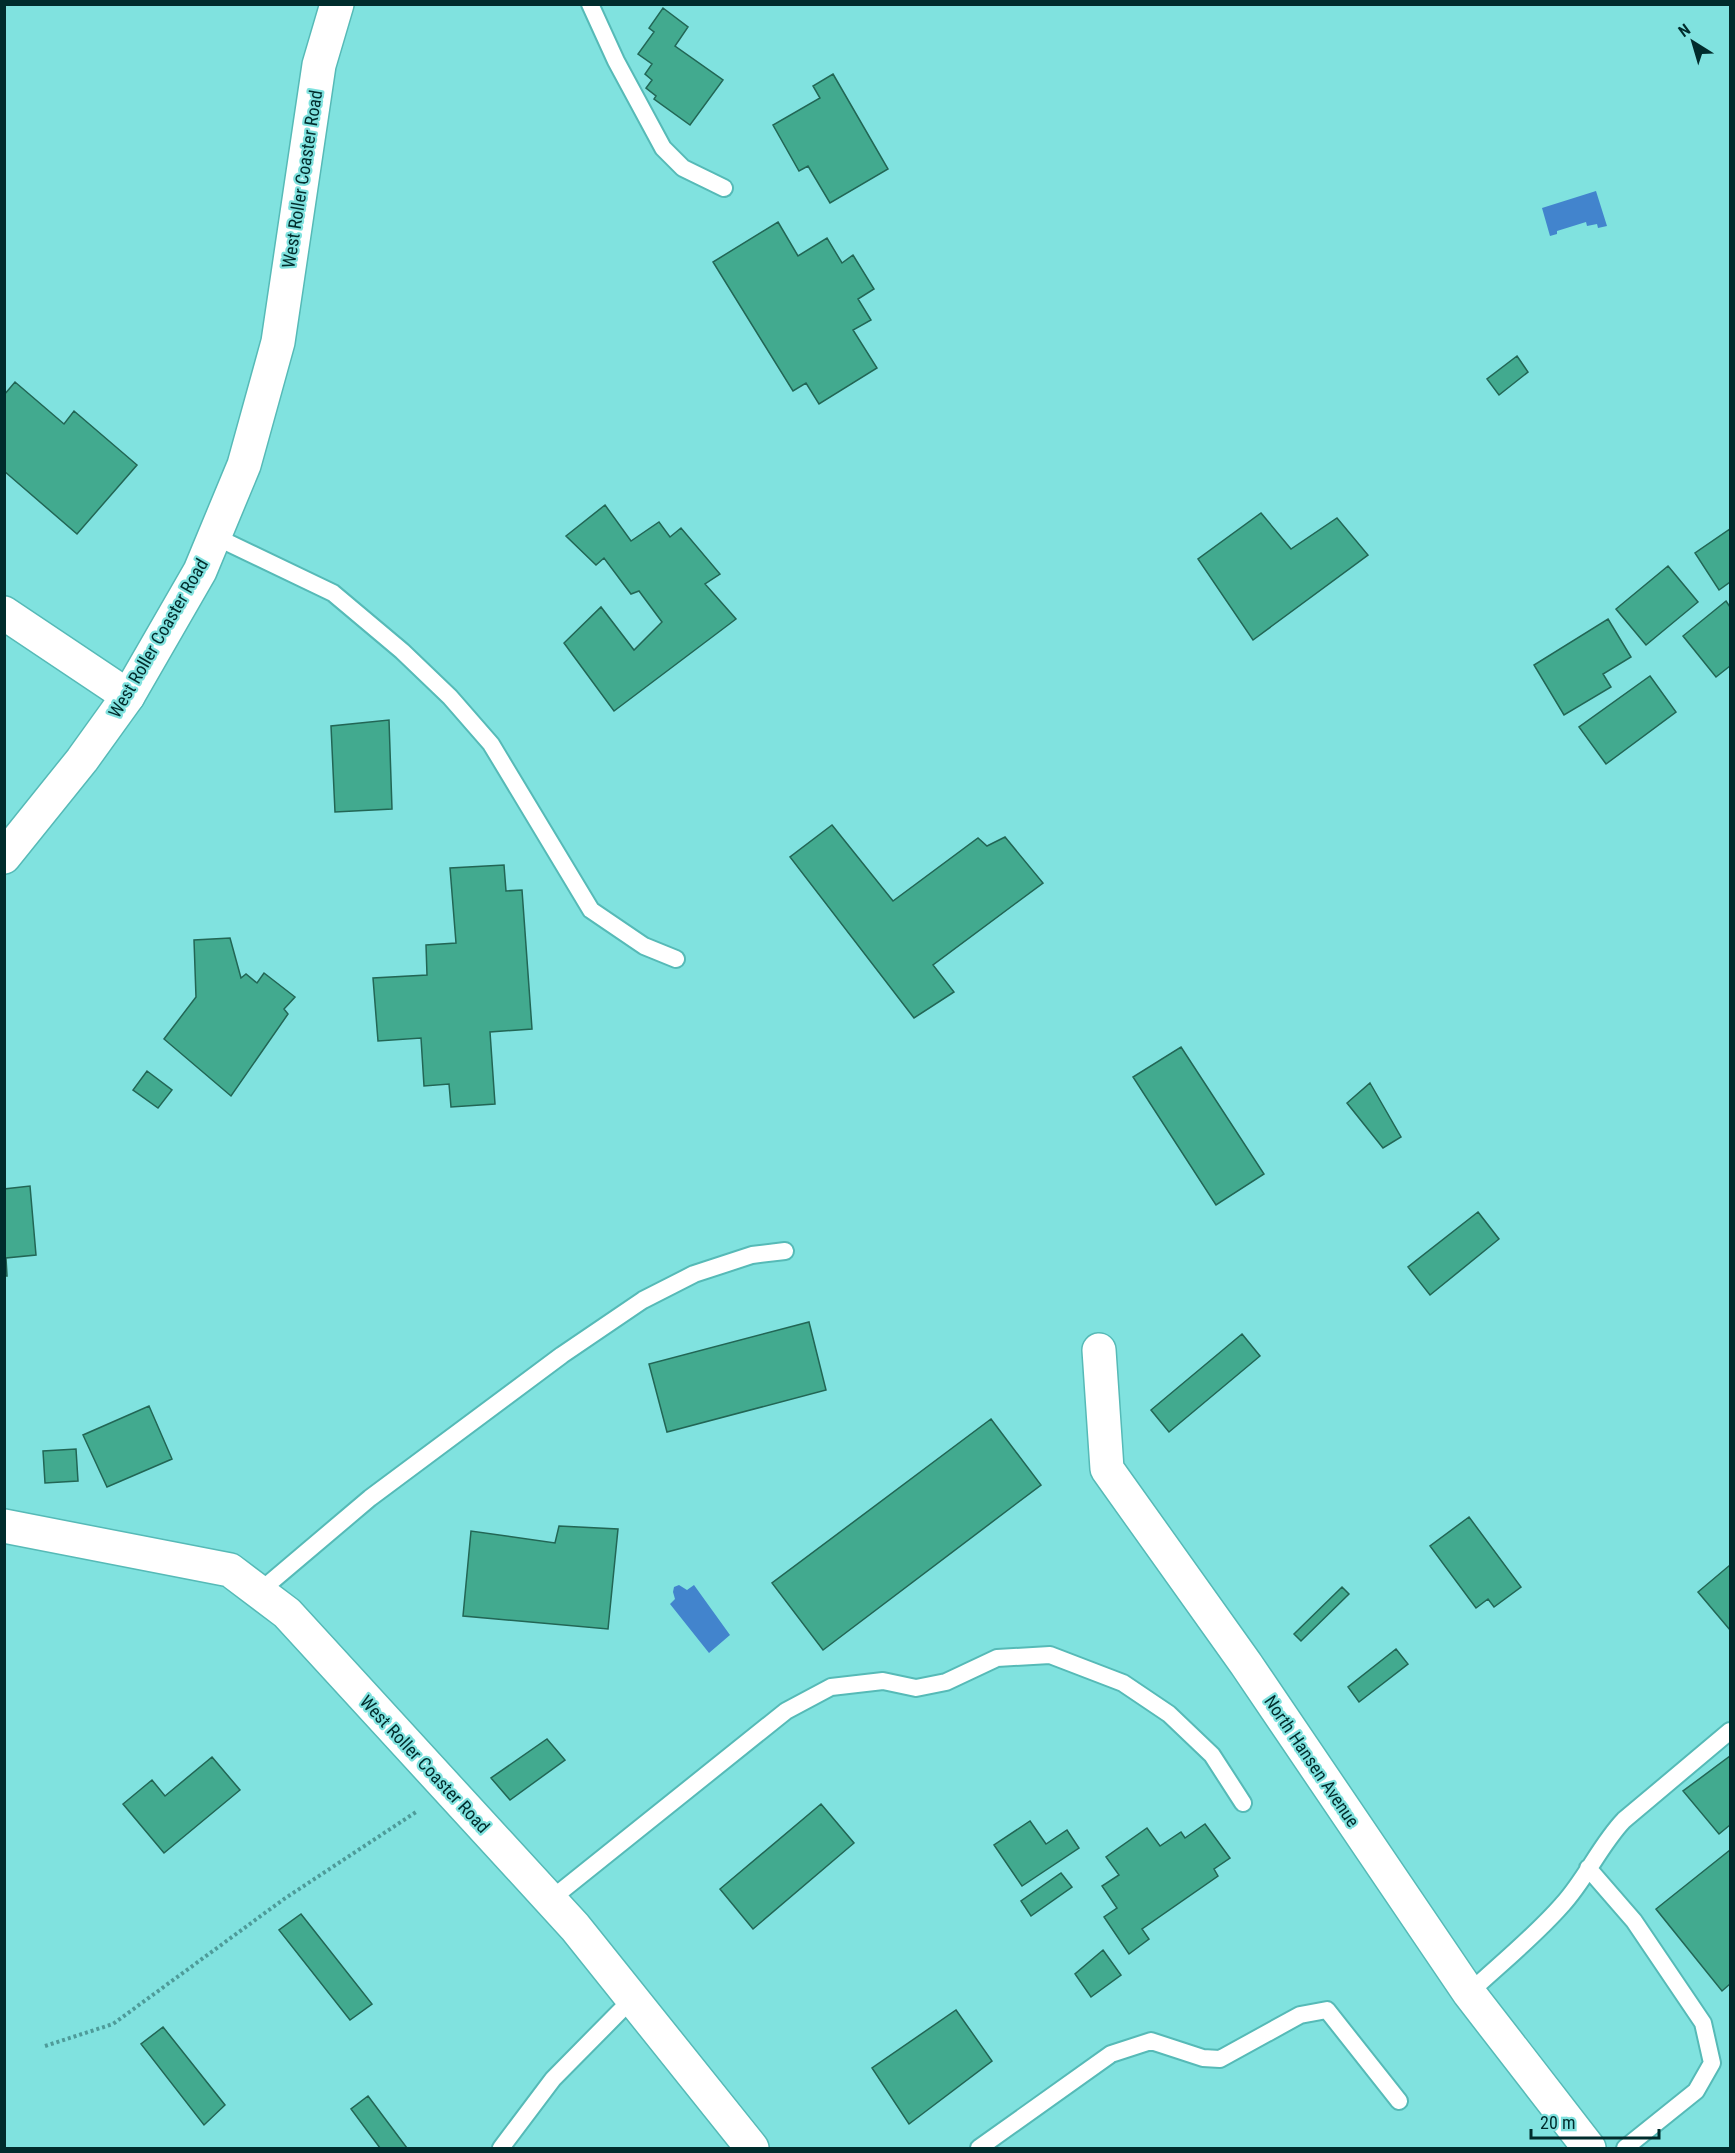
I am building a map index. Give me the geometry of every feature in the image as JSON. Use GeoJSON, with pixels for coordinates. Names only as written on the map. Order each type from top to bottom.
{"type":"FeatureCollection","features":[{"type":"Feature","properties":{"kind":"street","name":"West Roller Coaster Road"},"geometry":{"type":"LineString","coordinates":[[4,857],[82,760],[128,696],[200,571],[244,465],[278,342],[320,65],[337,4]]}},
{"type":"Feature","properties":{"kind":"street"},"geometry":{"type":"LineString","coordinates":[[4,613],[128,696]]}},
{"type":"Feature","properties":{"kind":"street","name":"North Hansen Avenue"},"geometry":{"type":"LineString","coordinates":[[1099,1350],[1107,1469],[1246,1664],[1469,1993],[1589,2148]]}},
{"type":"Feature","properties":{"kind":"street","name":"West Roller Coaster Road"},"geometry":{"type":"LineString","coordinates":[[4,1526],[230,1570],[287,1613],[550,1900],[752,2148]]}},
{"type":"Feature","properties":{"kind":"lane"},"geometry":{"type":"LineString","coordinates":[[590,4],[616,61],[663,148],[683,168],[724,188]]}},
{"type":"Feature","properties":{"kind":"lane"},"geometry":{"type":"LineString","coordinates":[[214,536],[333,593],[402,651],[450,697],[491,744],[591,910],[644,946],[676,958]]}},
{"type":"Feature","properties":{"kind":"lane"},"geometry":{"type":"LineString","coordinates":[[259,1592],[370,1498],[562,1355],[643,1300],[694,1274],[752,1255],[785,1251]]}},
{"type":"Feature","properties":{"kind":"lane"},"geometry":{"type":"LineString","coordinates":[[550,1900],[786,1711],[831,1687],[883,1681],[916,1688],[946,1682],[997,1658],[1050,1655],[1123,1683],[1169,1714],[1212,1755],[1244,1803]]}},
{"type":"Feature","properties":{"kind":"lane"},"geometry":{"type":"LineString","coordinates":[[1469,1993],[1564,1903],[1612,1833],[1624,1820],[1731,1731]]}},
{"type":"Feature","properties":{"kind":"lane"},"geometry":{"type":"LineString","coordinates":[[1588,1868],[1635,1921],[1703,2023],[1712,2063],[1696,2091],[1625,2148]]}},
{"type":"Feature","properties":{"kind":"lane"},"geometry":{"type":"LineString","coordinates":[[501,2148],[553,2079],[632,1999]]}},
{"type":"Feature","properties":{"kind":"lane"},"geometry":{"type":"LineString","coordinates":[[979,2148],[1111,2054],[1152,2041],[1203,2058],[1220,2059],[1300,2015],[1327,2010],[1399,2101]]}},
{"type":"Feature","properties":{"kind":"path"},"geometry":{"type":"LineString","coordinates":[[45,2046],[113,2024],[284,1899],[449,1791]]}},
{"type":"Feature","properties":{"kind":"water"},"geometry":{"type":"Polygon","coordinates":[[[1596,191],[1607,226],[1598,228],[1597,224],[1587,226],[1586,222],[1557,231],[1557,234],[1550,236],[1542,208],[1596,191]]]}},
{"type":"Feature","properties":{"kind":"water"},"geometry":{"type":"Polygon","coordinates":[[[679,1585],[687,1590],[694,1585],[730,1635],[709,1653],[670,1604],[675,1599],[674,1587],[679,1585]]]}},
{"type":"Feature","properties":{"kind":"building"},"geometry":{"type":"Polygon","coordinates":[[[663,8],[688,27],[675,46],[723,80],[690,125],[654,99],[656,96],[646,88],[652,80],[645,74],[652,64],[638,54],[654,32],[649,28],[663,8]]]}},
{"type":"Feature","properties":{"kind":"building"},"geometry":{"type":"Polygon","coordinates":[[[833,74],[888,169],[830,203],[808,166],[799,171],[773,125],[820,98],[813,86],[833,74]]]}},
{"type":"Feature","properties":{"kind":"building"},"geometry":{"type":"Polygon","coordinates":[[[778,222],[798,256],[827,238],[842,263],[853,255],[874,289],[858,299],[871,320],[853,330],[877,368],[819,404],[806,383],[793,391],[713,262],[778,222]]]}},
{"type":"Feature","properties":{"kind":"building"},"geometry":{"type":"Polygon","coordinates":[[[1517,356],[1528,372],[1499,395],[1487,379],[1517,356]]]}},
{"type":"Feature","properties":{"kind":"building"},"geometry":{"type":"Polygon","coordinates":[[[15,382],[64,424],[74,411],[137,465],[77,534],[4,471],[4,395],[15,382]]]}},
{"type":"Feature","properties":{"kind":"building"},"geometry":{"type":"Polygon","coordinates":[[[605,505],[631,541],[659,522],[670,537],[681,528],[720,574],[705,584],[736,619],[614,711],[564,643],[601,607],[634,650],[662,622],[639,591],[631,594],[604,558],[596,565],[566,536],[605,505]]]}},
{"type":"Feature","properties":{"kind":"building"},"geometry":{"type":"Polygon","coordinates":[[[1261,513],[1291,549],[1337,518],[1368,555],[1253,640],[1198,559],[1261,513]]]}},
{"type":"Feature","properties":{"kind":"building"},"geometry":{"type":"Polygon","coordinates":[[[1730,529],[1730,582],[1719,590],[1695,553],[1730,529]]]}},
{"type":"Feature","properties":{"kind":"building"},"geometry":{"type":"Polygon","coordinates":[[[1668,566],[1698,602],[1646,645],[1616,609],[1668,566]]]}},
{"type":"Feature","properties":{"kind":"building"},"geometry":{"type":"Polygon","coordinates":[[[1726,601],[1730,607],[1730,666],[1716,677],[1683,636],[1726,601]]]}},
{"type":"Feature","properties":{"kind":"building"},"geometry":{"type":"Polygon","coordinates":[[[1608,619],[1631,657],[1603,674],[1611,687],[1564,715],[1534,665],[1608,619]]]}},
{"type":"Feature","properties":{"kind":"building"},"geometry":{"type":"Polygon","coordinates":[[[1650,676],[1676,712],[1606,764],[1579,727],[1650,676]]]}},
{"type":"Feature","properties":{"kind":"building"},"geometry":{"type":"Polygon","coordinates":[[[389,720],[392,809],[335,812],[331,726],[389,720]]]}},
{"type":"Feature","properties":{"kind":"building"},"geometry":{"type":"Polygon","coordinates":[[[832,825],[893,901],[978,838],[987,846],[1005,837],[1043,883],[933,965],[954,992],[914,1018],[790,857],[832,825]]]}},
{"type":"Feature","properties":{"kind":"building"},"geometry":{"type":"Polygon","coordinates":[[[504,865],[506,891],[522,890],[532,1029],[490,1032],[495,1104],[451,1107],[449,1084],[424,1086],[421,1038],[378,1041],[373,978],[427,975],[426,945],[456,943],[450,868],[504,865]]]}},
{"type":"Feature","properties":{"kind":"building"},"geometry":{"type":"Polygon","coordinates":[[[230,938],[241,978],[246,974],[257,983],[264,973],[295,997],[284,1009],[288,1014],[231,1096],[164,1039],[196,997],[194,940],[230,938]]]}},
{"type":"Feature","properties":{"kind":"building"},"geometry":{"type":"Polygon","coordinates":[[[1181,1047],[1264,1174],[1216,1205],[1133,1077],[1181,1047]]]}},
{"type":"Feature","properties":{"kind":"building"},"geometry":{"type":"Polygon","coordinates":[[[147,1071],[172,1090],[158,1108],[133,1090],[147,1071]]]}},
{"type":"Feature","properties":{"kind":"building"},"geometry":{"type":"Polygon","coordinates":[[[1370,1083],[1401,1137],[1383,1148],[1347,1103],[1370,1083]]]}},
{"type":"Feature","properties":{"kind":"building"},"geometry":{"type":"Polygon","coordinates":[[[30,1186],[36,1255],[6,1258],[7,1276],[4,1276],[4,1189],[30,1186]]]}},
{"type":"Feature","properties":{"kind":"building"},"geometry":{"type":"Polygon","coordinates":[[[1478,1212],[1499,1239],[1430,1295],[1408,1267],[1478,1212]]]}},
{"type":"Feature","properties":{"kind":"building"},"geometry":{"type":"Polygon","coordinates":[[[809,1322],[826,1390],[667,1432],[649,1364],[809,1322]]]}},
{"type":"Feature","properties":{"kind":"building"},"geometry":{"type":"Polygon","coordinates":[[[1242,1334],[1260,1356],[1169,1432],[1151,1410],[1242,1334]]]}},
{"type":"Feature","properties":{"kind":"building"},"geometry":{"type":"Polygon","coordinates":[[[149,1406],[172,1459],[107,1487],[83,1435],[149,1406]]]}},
{"type":"Feature","properties":{"kind":"building"},"geometry":{"type":"Polygon","coordinates":[[[991,1419],[1041,1485],[823,1650],[772,1583],[991,1419]]]}},
{"type":"Feature","properties":{"kind":"building"},"geometry":{"type":"Polygon","coordinates":[[[76,1449],[78,1481],[45,1483],[43,1451],[76,1449]]]}},
{"type":"Feature","properties":{"kind":"building"},"geometry":{"type":"Polygon","coordinates":[[[1469,1517],[1521,1587],[1494,1607],[1488,1599],[1476,1608],[1430,1546],[1469,1517]]]}},
{"type":"Feature","properties":{"kind":"building"},"geometry":{"type":"Polygon","coordinates":[[[559,1526],[618,1529],[608,1629],[463,1616],[471,1531],[555,1543],[559,1526]]]}},
{"type":"Feature","properties":{"kind":"building"},"geometry":{"type":"Polygon","coordinates":[[[1730,1565],[1730,1630],[1698,1592],[1730,1565]]]}},
{"type":"Feature","properties":{"kind":"building"},"geometry":{"type":"Polygon","coordinates":[[[1342,1587],[1349,1594],[1301,1641],[1294,1634],[1342,1587]]]}},
{"type":"Feature","properties":{"kind":"building"},"geometry":{"type":"Polygon","coordinates":[[[1396,1649],[1408,1664],[1359,1702],[1348,1687],[1396,1649]]]}},
{"type":"Feature","properties":{"kind":"building"},"geometry":{"type":"Polygon","coordinates":[[[547,1739],[565,1760],[510,1800],[491,1778],[547,1739]]]}},
{"type":"Feature","properties":{"kind":"building"},"geometry":{"type":"Polygon","coordinates":[[[1730,1756],[1730,1825],[1719,1834],[1683,1791],[1730,1756]]]}},
{"type":"Feature","properties":{"kind":"building"},"geometry":{"type":"Polygon","coordinates":[[[212,1757],[240,1790],[164,1853],[123,1804],[152,1780],[165,1796],[212,1757]]]}},
{"type":"Feature","properties":{"kind":"building"},"geometry":{"type":"Polygon","coordinates":[[[821,1804],[854,1843],[753,1929],[720,1889],[821,1804]]]}},
{"type":"Feature","properties":{"kind":"building"},"geometry":{"type":"Polygon","coordinates":[[[1030,1821],[1046,1844],[1067,1830],[1079,1848],[1022,1886],[994,1845],[1030,1821]]]}},
{"type":"Feature","properties":{"kind":"building"},"geometry":{"type":"Polygon","coordinates":[[[1205,1824],[1230,1858],[1214,1869],[1218,1876],[1142,1929],[1149,1939],[1129,1954],[1104,1917],[1117,1908],[1102,1886],[1119,1875],[1106,1857],[1147,1828],[1160,1846],[1181,1832],[1185,1838],[1205,1824]]]}},
{"type":"Feature","properties":{"kind":"building"},"geometry":{"type":"Polygon","coordinates":[[[1730,1850],[1730,1984],[1722,1991],[1656,1909],[1730,1850]]]}},
{"type":"Feature","properties":{"kind":"building"},"geometry":{"type":"Polygon","coordinates":[[[1061,1873],[1072,1887],[1031,1916],[1021,1901],[1061,1873]]]}},
{"type":"Feature","properties":{"kind":"building"},"geometry":{"type":"Polygon","coordinates":[[[301,1914],[372,2004],[350,2020],[279,1930],[301,1914]]]}},
{"type":"Feature","properties":{"kind":"building"},"geometry":{"type":"Polygon","coordinates":[[[1103,1950],[1121,1975],[1091,1997],[1075,1974],[1103,1950]]]}},
{"type":"Feature","properties":{"kind":"building"},"geometry":{"type":"Polygon","coordinates":[[[956,2010],[992,2061],[909,2124],[872,2068],[956,2010]]]}},
{"type":"Feature","properties":{"kind":"building"},"geometry":{"type":"Polygon","coordinates":[[[163,2027],[225,2105],[204,2125],[141,2044],[163,2027]]]}},
{"type":"Feature","properties":{"kind":"building"},"geometry":{"type":"Polygon","coordinates":[[[368,2096],[407,2148],[380,2148],[351,2109],[368,2096]]]}}]}
